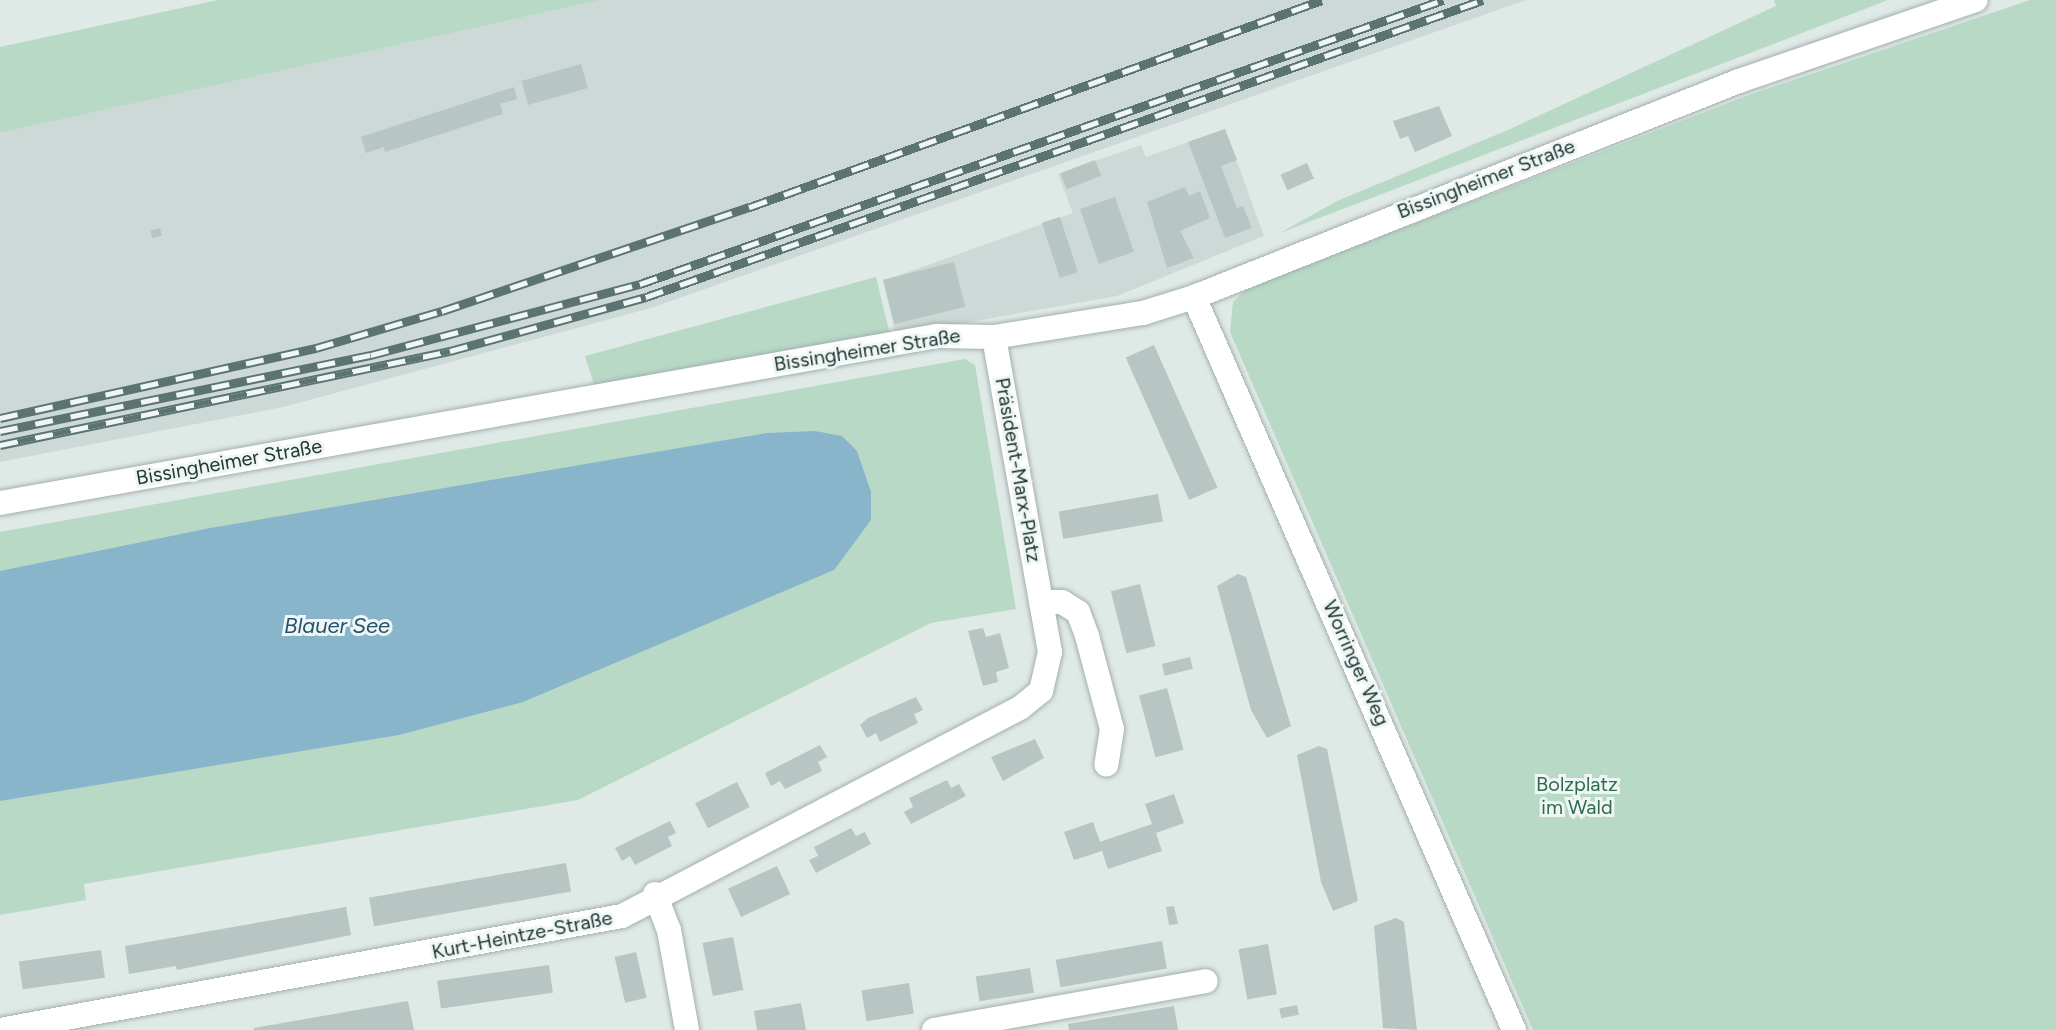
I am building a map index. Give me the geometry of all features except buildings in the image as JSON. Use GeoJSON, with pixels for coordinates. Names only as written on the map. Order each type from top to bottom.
{"type":"FeatureCollection","features":[{"type":"Feature","properties":{"kind":"street","name":"Bissingheimer Straße"},"geometry":{"type":"LineString","coordinates":[[0,503],[937,336],[994,337],[1168,308],[1739,81],[1975,0]]}},
{"type":"Feature","properties":{"kind":"street","name":"Worringer Weg"},"geometry":{"type":"LineString","coordinates":[[1194,297],[1514,1030]]}},
{"type":"Feature","properties":{"kind":"street","name":"Präsident-Marx-Platz"},"geometry":{"type":"LineString","coordinates":[[994,337],[1050,652],[1041,691]]}},
{"type":"Feature","properties":{"kind":"street"},"geometry":{"type":"LineString","coordinates":[[1041,602],[1062,602],[1078,612],[1112,729],[1106,765]]}},
{"type":"Feature","properties":{"kind":"street","name":"Kurt-Heintze-Straße"},"geometry":{"type":"LineString","coordinates":[[0,1030],[601,923],[1020,708],[1041,691]]}},
{"type":"Feature","properties":{"kind":"street"},"geometry":{"type":"LineString","coordinates":[[655,894],[669,930],[687,1030]]}},
{"type":"Feature","properties":{"kind":"street"},"geometry":{"type":"LineString","coordinates":[[934,1030],[1206,981]]}},
{"type":"Feature","properties":{"kind":"shaded area"},"geometry":{"type":"Polygon","coordinates":[[[601,0],[1526,0],[651,308],[283,407],[0,462],[0,133],[601,0]]]}},
{"type":"Feature","properties":{"kind":"shaded area"},"geometry":{"type":"Polygon","coordinates":[[[1225,129],[1264,236],[1117,296],[896,335],[883,281],[1073,213],[1058,174],[1141,145],[1146,157],[1225,129]]]}},
{"type":"Feature","properties":{"kind":"green space"},"geometry":{"type":"Polygon","coordinates":[[[218,0],[601,0],[0,133],[0,47],[218,0]]]}},
{"type":"Feature","properties":{"kind":"green space"},"geometry":{"type":"Polygon","coordinates":[[[1774,0],[1888,0],[1280,233],[1337,201],[1508,130],[1776,6],[1774,0]]]}},
{"type":"Feature","properties":{"kind":"green space","name":"Bolzplatz im Wald"},"geometry":{"type":"Polygon","coordinates":[[[2030,0],[2056,0],[2056,1030],[1533,1030],[1230,332],[1233,302],[1243,292],[1284,274],[1749,95],[2030,0]]]}},
{"type":"Feature","properties":{"kind":"green space"},"geometry":{"type":"Polygon","coordinates":[[[876,277],[890,335],[595,388],[585,356],[876,277]]]}},
{"type":"Feature","properties":{"kind":"green space"},"geometry":{"type":"Polygon","coordinates":[[[965,359],[975,365],[1016,609],[931,623],[578,800],[84,884],[86,900],[0,915],[0,532],[965,359]]]}},
{"type":"Feature","properties":{"kind":"water","name":"Blauer See"},"geometry":{"type":"Polygon","coordinates":[[[815,431],[842,436],[857,451],[871,492],[871,520],[834,570],[523,702],[399,735],[0,801],[0,571],[210,528],[767,433],[815,431]]]}},
{"type":"Feature","properties":{"kind":"railway"},"geometry":{"type":"LineString","coordinates":[[0,418],[316,348],[442,311],[750,207],[1322,0]]}},
{"type":"Feature","properties":{"kind":"railway"},"geometry":{"type":"LineString","coordinates":[[0,431],[371,355],[640,284],[1443,0]]}},
{"type":"Feature","properties":{"kind":"railway"},"geometry":{"type":"LineString","coordinates":[[0,445],[450,351],[646,297],[1483,0]]}}]}
